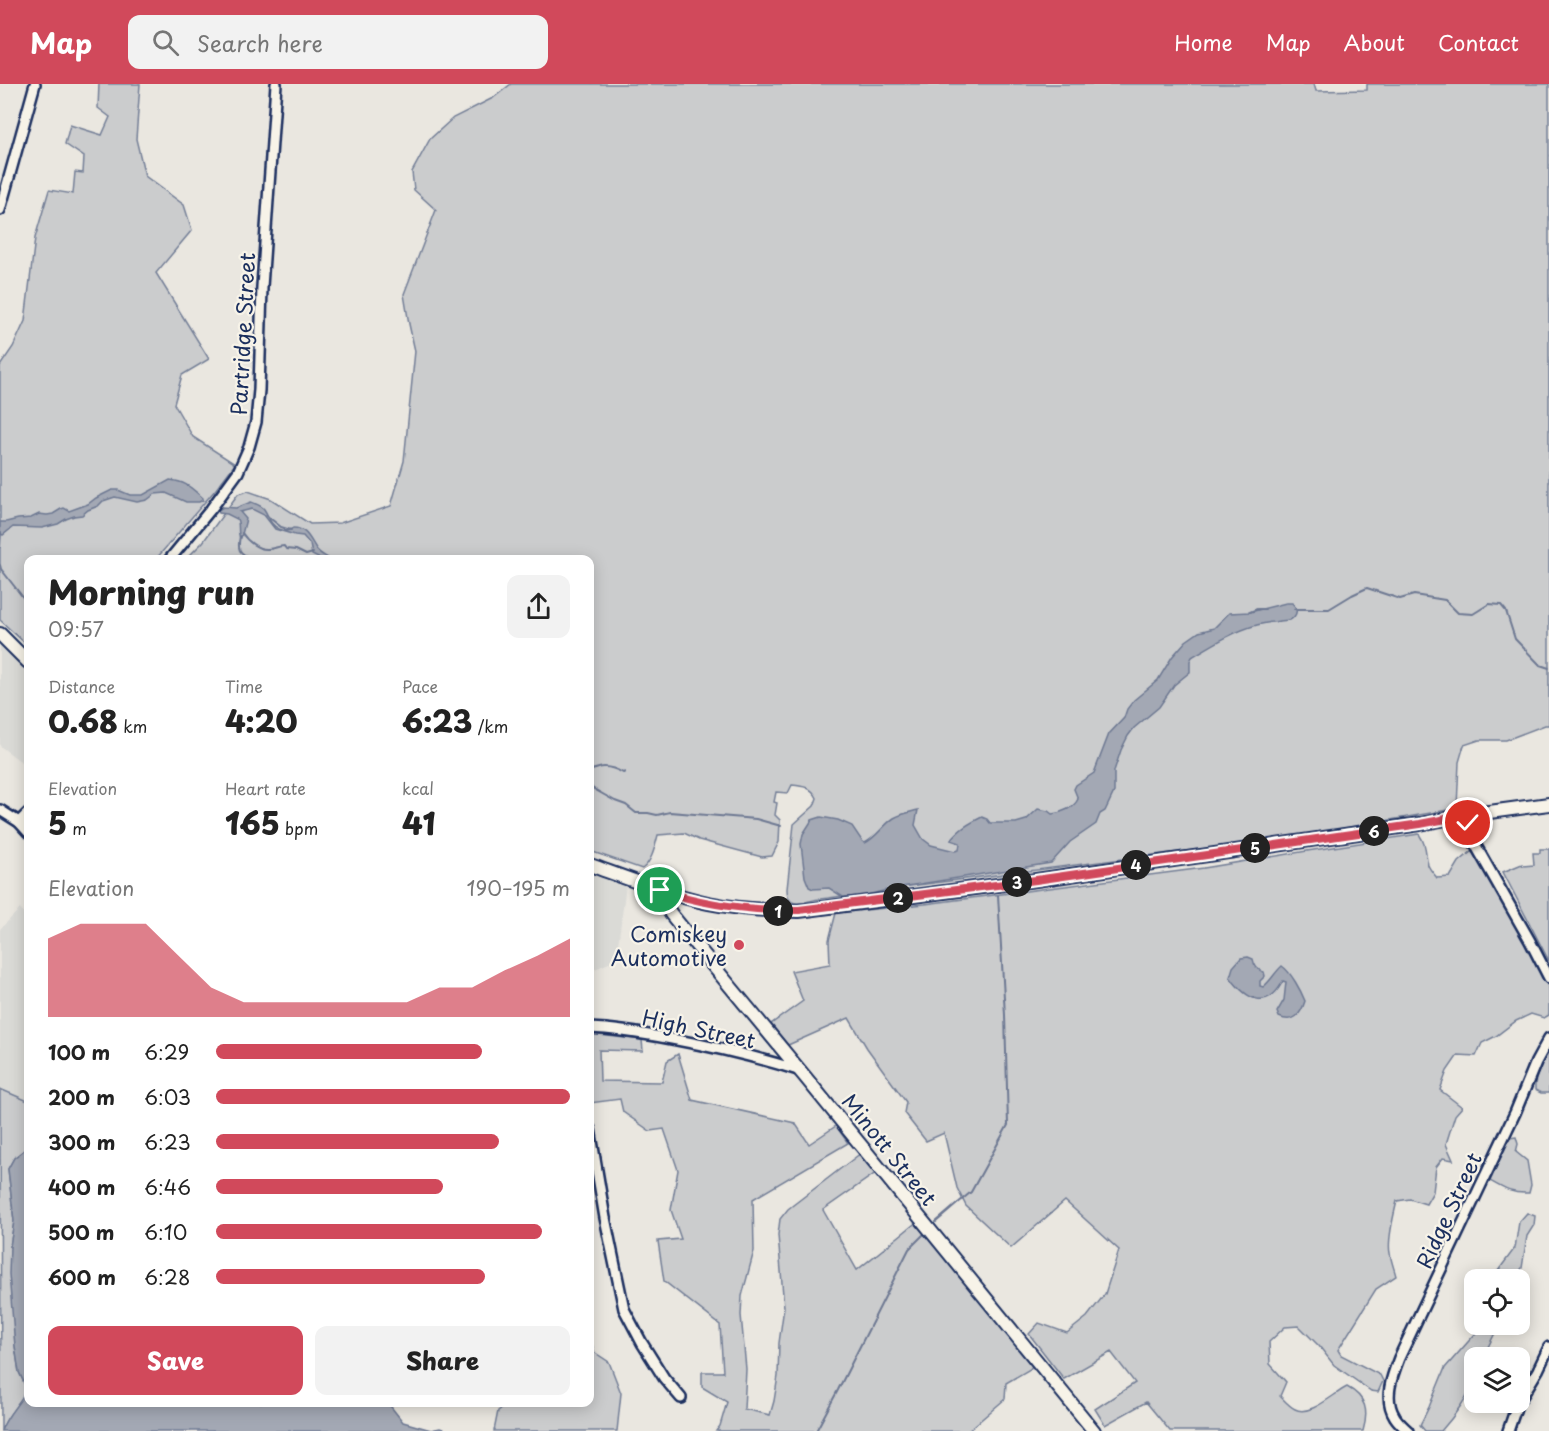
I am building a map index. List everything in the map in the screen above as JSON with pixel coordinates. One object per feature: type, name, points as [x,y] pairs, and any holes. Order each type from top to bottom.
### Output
[{"type":"main road","points":[[0,634],[24,658]]},
{"type":"main road","points":[[594,866],[660,890],[708,903],[744,909],[799,910],[1024,881],[1549,804]]},
{"type":"main road","name":"Minott Street","points":[[660,890],[671,914],[1094,1431]]},
{"type":"street","points":[[0,210],[35,84]]},
{"type":"street","name":"Partridge Street","points":[[174,555],[238,472],[249,447],[256,422],[262,287],[276,84]]},
{"type":"street","points":[[0,810],[24,828]]},
{"type":"street","points":[[1467,815],[1470,834],[1479,852],[1549,978]]},
{"type":"street","points":[[19,822],[24,817]]},
{"type":"street","name":"High Street","points":[[594,1028],[632,1032],[719,1048],[800,1071]]},
{"type":"street","name":"Ridge Street","points":[[1408,1431],[1395,1417],[1389,1401],[1399,1358],[1549,1038]]},
{"type":"street","points":[[594,1154],[624,1309],[664,1378],[681,1398]]},
{"type":"street","points":[[594,1192],[600,1192]]},
{"type":"street","points":[[1530,1383],[1549,1347]]},
{"type":"street","points":[[1508,1431],[1515,1413]]},
{"type":"shaded area","points":[[99,84],[140,84],[136,139],[145,176],[184,205],[192,230],[156,273],[209,359],[182,375],[174,404],[193,437],[235,464],[159,555],[24,555],[24,642],[0,620],[0,366],[13,347],[25,321],[35,238],[49,190],[73,194],[75,172],[83,173],[84,157],[65,144],[70,125],[102,135],[110,117],[98,108]]},
{"type":"shaded area","points":[[511,84],[1314,84],[1316,91],[1367,90],[1367,84],[1549,84],[1549,725],[1506,740],[1479,740],[1464,745],[1459,762],[1457,807],[1448,810],[1286,838],[895,888],[802,903],[792,902],[787,889],[794,824],[814,806],[817,798],[813,791],[803,787],[792,785],[788,793],[776,792],[774,802],[777,803],[775,815],[780,820],[779,842],[772,856],[762,857],[699,840],[684,833],[658,835],[651,858],[642,869],[594,852],[594,555],[190,555],[203,542],[238,494],[248,491],[271,499],[310,524],[340,523],[391,506],[404,461],[415,351],[404,294],[436,210],[414,190],[412,172],[430,139],[453,118],[493,98]]},
{"type":"shaded area","points":[[170,480],[188,486],[203,500],[186,502],[166,493],[155,494],[147,500],[137,502],[115,497],[103,501],[82,515],[66,519],[58,524],[42,528],[13,527],[3,535],[0,533],[0,522],[31,518],[39,514],[53,514],[64,508],[69,511],[88,504],[112,490],[130,495],[143,495]]},
{"type":"shaded area","points":[[251,502],[258,505],[266,512],[271,523],[279,529],[286,531],[293,528],[305,532],[324,555],[312,555],[310,544],[303,536],[275,529],[264,515],[252,509],[240,512],[246,519],[240,538],[237,519],[219,513],[218,510],[223,507],[236,508]]},
{"type":"shaded area","points":[[1292,603],[1296,610],[1295,616],[1290,620],[1265,623],[1240,631],[1192,657],[1190,672],[1174,685],[1159,707],[1128,736],[1114,771],[1114,792],[1105,811],[1100,814],[1096,824],[1070,842],[1051,863],[895,888],[859,897],[843,897],[829,888],[809,887],[805,877],[801,844],[803,834],[812,820],[821,817],[838,820],[852,826],[865,843],[894,818],[918,810],[915,825],[923,839],[931,845],[955,851],[959,850],[960,843],[951,840],[954,836],[961,829],[982,817],[990,823],[1016,823],[1026,820],[1038,809],[1052,814],[1070,807],[1078,799],[1074,789],[1076,785],[1094,773],[1109,734],[1124,718],[1134,700],[1158,680],[1172,657],[1186,641],[1199,632],[1214,628],[1229,613],[1250,612]]},
{"type":"shaded area","points":[[0,634],[24,658],[24,764],[0,746]]},
{"type":"shaded area","points":[[1419,834],[1425,846],[1428,865],[1437,878],[1450,877],[1459,862],[1472,851],[1528,947],[1549,989],[1549,1015],[1544,1018],[1531,1014],[1516,1021],[1482,1043],[1476,1056],[1458,1055],[1447,1071],[1440,1090],[1462,1107],[1455,1115],[1446,1144],[1453,1160],[1443,1158],[1436,1167],[1433,1192],[1426,1204],[1410,1199],[1397,1201],[1389,1241],[1396,1276],[1376,1289],[1338,1350],[1341,1355],[1380,1375],[1383,1381],[1378,1392],[1371,1391],[1334,1365],[1299,1326],[1285,1327],[1269,1342],[1270,1364],[1286,1382],[1280,1396],[1287,1403],[1295,1409],[1307,1410],[1347,1387],[1358,1395],[1364,1405],[1366,1417],[1363,1431],[1170,1431],[1146,1402],[1105,1425],[1095,1409],[1135,1383],[1111,1352],[1064,1379],[1029,1334],[1039,1323],[1067,1333],[1087,1317],[1105,1294],[1119,1250],[1065,1201],[1011,1248],[966,1206],[957,1188],[944,1133],[926,1141],[904,1113],[906,1102],[867,1048],[849,1018],[788,1045],[771,1024],[803,1001],[791,971],[830,964],[829,940],[836,913],[925,904],[1204,868]]},
{"type":"shaded area","points":[[1540,849],[1549,849],[1549,961],[1503,872],[1522,864],[1523,866],[1534,865],[1533,853],[1540,853]]},
{"type":"shaded area","points":[[594,866],[627,878],[617,952],[609,963],[595,969]]},
{"type":"shaded area","points":[[20,909],[24,914],[24,1099],[0,1089],[0,929]]},
{"type":"shaded area","points":[[1241,958],[1253,959],[1255,966],[1264,972],[1265,976],[1260,981],[1260,986],[1266,985],[1282,966],[1289,973],[1305,1001],[1296,1017],[1284,1019],[1279,1017],[1277,1012],[1284,1000],[1286,982],[1283,981],[1277,991],[1263,999],[1250,996],[1236,985],[1230,977],[1233,967]]},
{"type":"shaded area","points":[[594,1034],[642,1040],[643,1051],[599,1050],[600,1081],[662,1082],[667,1061],[678,1054],[692,1100],[795,1123],[809,1144],[836,1126],[848,1143],[753,1199],[754,1251],[742,1296],[741,1315],[746,1369],[744,1409],[770,1415],[774,1401],[784,1307],[778,1235],[780,1219],[788,1209],[861,1153],[877,1172],[823,1210],[857,1270],[918,1221],[1034,1363],[1030,1369],[1006,1383],[1005,1399],[968,1431],[716,1431],[720,1426],[727,1402],[702,1387],[702,1372],[723,1372],[720,1325],[664,1281],[658,1241],[681,1239],[671,1210],[678,1170],[664,1129],[650,1131],[623,1112],[620,1099],[594,1102]]},
{"type":"shaded area","points":[[1549,1050],[1549,1093],[1541,1093],[1535,1090],[1536,1080]]},
{"type":"shaded area","points":[[0,1089],[24,1099],[24,1150],[14,1158],[8,1169],[14,1221],[10,1247],[15,1346],[19,1372],[24,1383],[24,1394],[1,1431]]},
{"type":"shaded area","points":[[1516,1137],[1518,1144],[1516,1152],[1527,1161],[1531,1185],[1529,1193],[1508,1190],[1490,1181],[1509,1138]]},
{"type":"shaded area","points":[[24,1150],[24,1383],[19,1372],[15,1346],[9,1274],[14,1221],[8,1169],[14,1158]]},
{"type":"shaded area","points":[[1527,1213],[1535,1216],[1534,1225],[1527,1236],[1522,1268],[1499,1269],[1515,1248],[1519,1222]]},
{"type":"shaded area","points":[[1474,1335],[1494,1335],[1488,1347],[1464,1347],[1464,1401],[1441,1431],[1425,1431],[1420,1425],[1445,1368]]},
{"type":"shaded area","points":[[594,1352],[609,1362],[621,1393],[617,1431],[494,1431],[498,1411],[504,1407],[594,1407]]},
{"type":"shaded area","points":[[24,1394],[24,1407],[391,1407],[403,1422],[431,1430],[440,1428],[449,1431],[1,1431]]},
{"type":"waterway","points":[[266,515],[281,527],[291,530]]},
{"type":"waterway","points":[[0,547],[1,532]]},
{"type":"waterway","points":[[242,533],[260,548],[270,549],[284,546],[286,549],[296,550],[306,555],[313,553]]},
{"type":"waterway","points":[[240,536],[240,551],[244,555]]},
{"type":"waterway","points":[[0,565],[24,599]]},
{"type":"waterway","points":[[1294,609],[1329,609],[1367,588],[1400,599],[1414,595],[1445,600],[1458,613],[1473,614],[1489,604],[1501,605],[1506,611],[1515,639],[1540,665],[1549,668]]},
{"type":"waterway","points":[[1250,612],[1265,609]]},
{"type":"waterway","points":[[594,769],[604,767],[625,772]]},
{"type":"waterway","points":[[594,789],[626,805],[636,813],[657,815],[670,812],[756,819],[781,826]]},
{"type":"waterway","points":[[936,1222],[971,1192],[1008,1125],[998,895]]},
{"type":"waterway","points":[[816,1431],[909,1249],[925,1233]]},
{"type":"place","name":"Comiskey Automotive","points":[[739,945]]},
{"type":"route","points":[[660,890],[708,903],[744,909],[799,910],[1036,880],[1420,824],[1467,815],[1468,823]]}]
